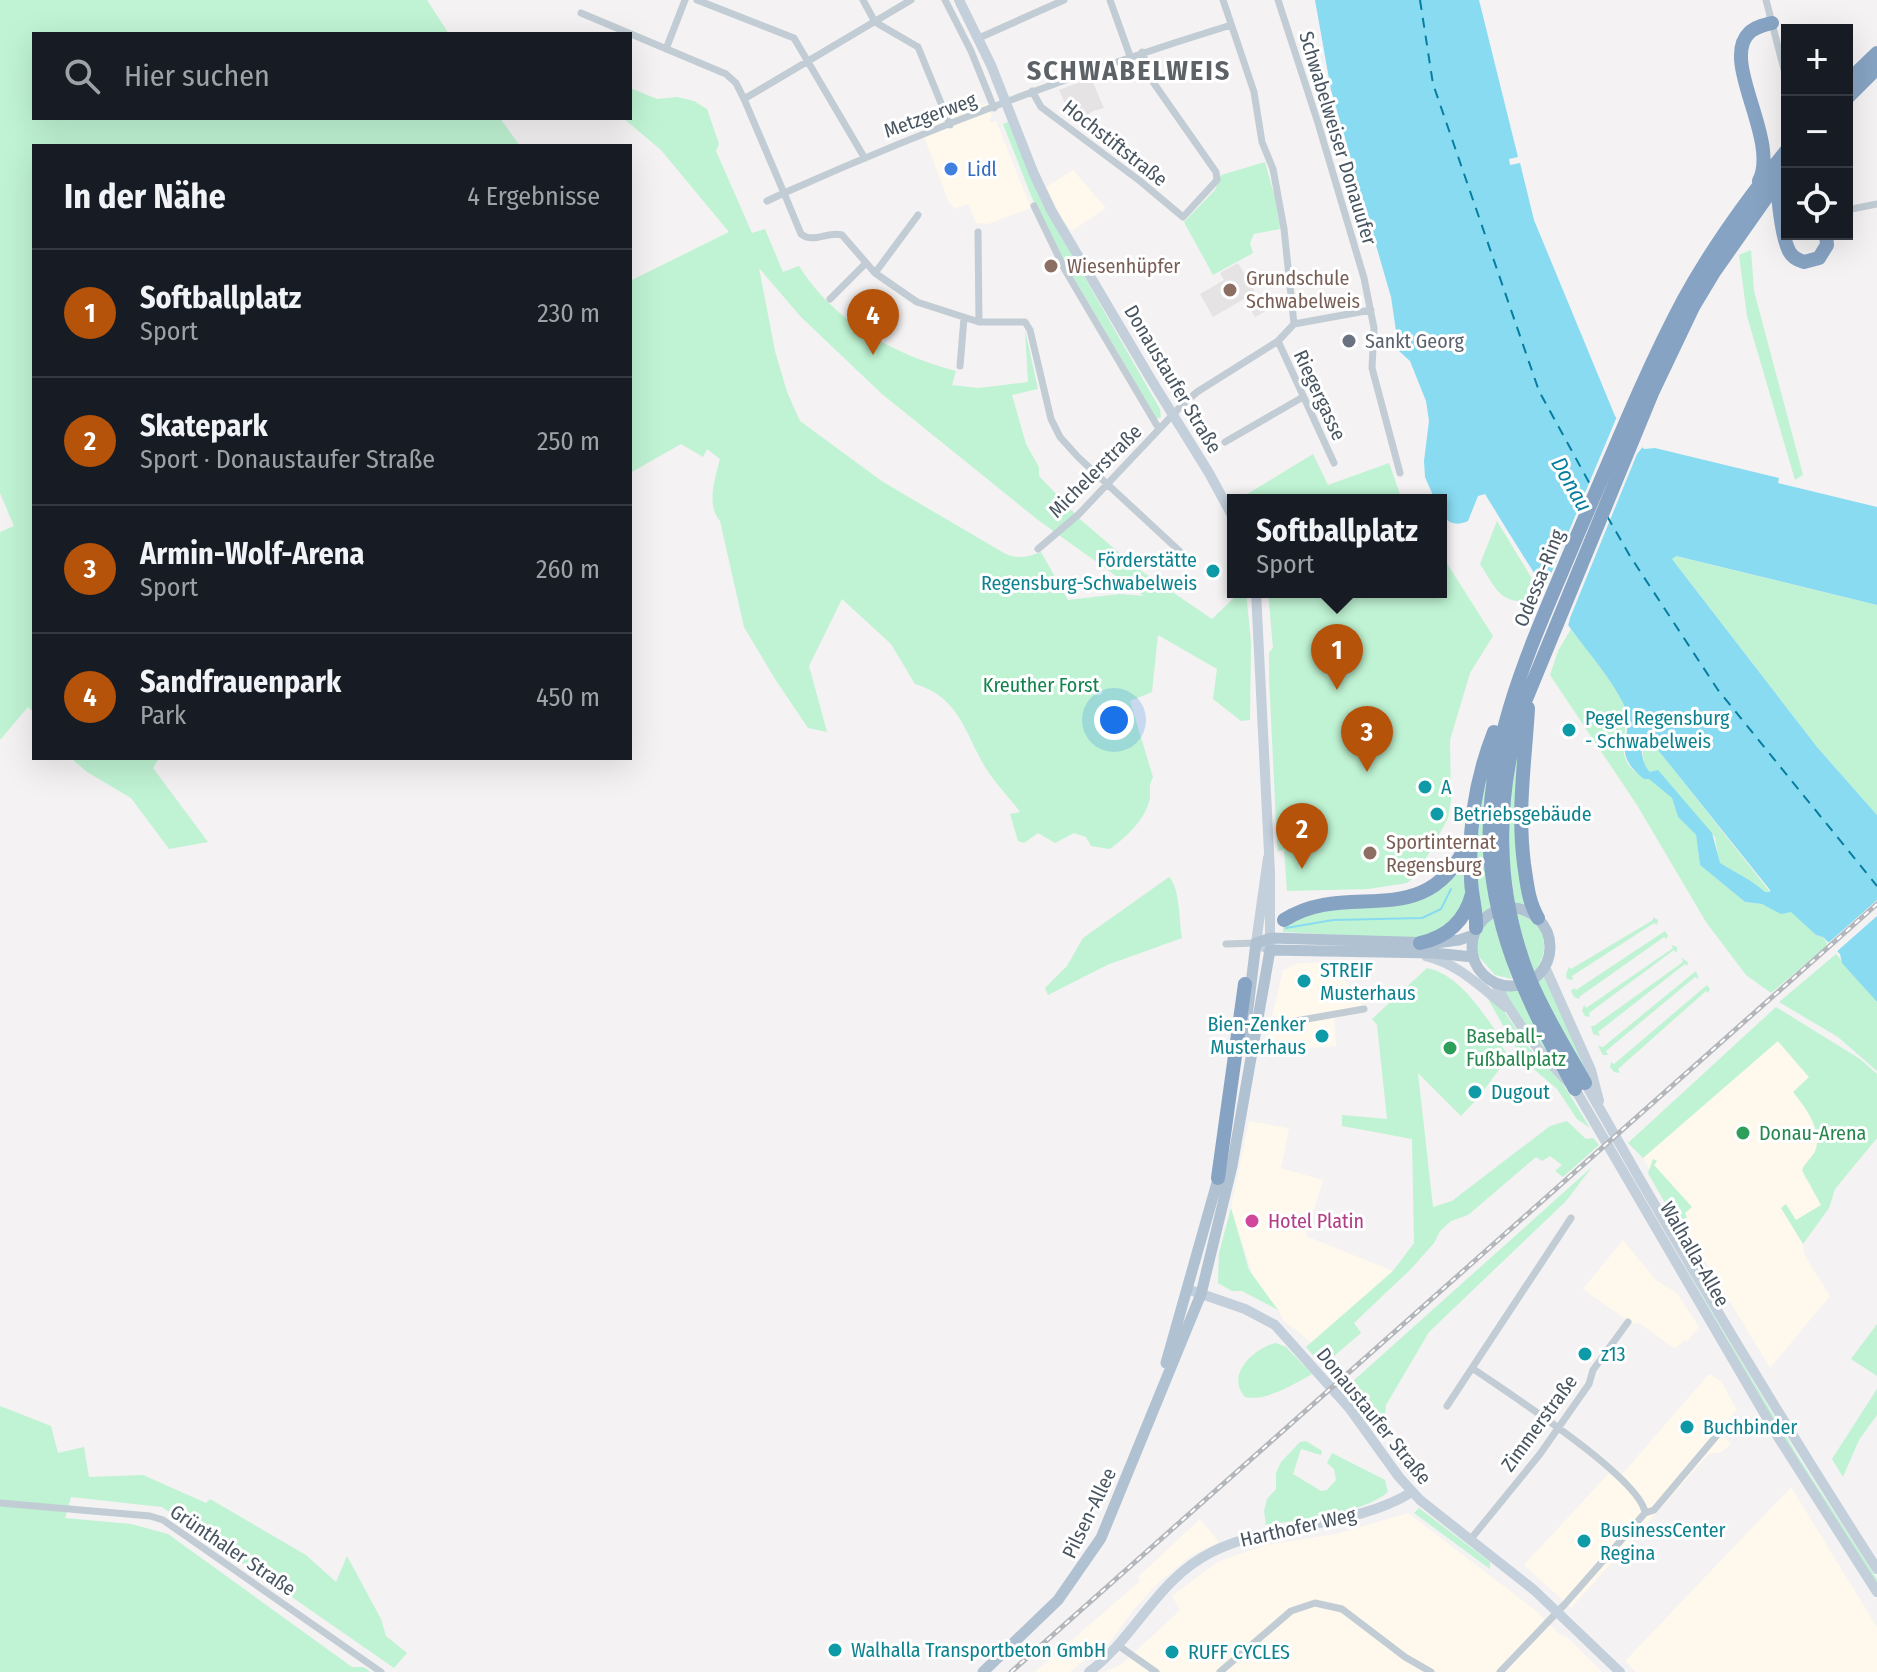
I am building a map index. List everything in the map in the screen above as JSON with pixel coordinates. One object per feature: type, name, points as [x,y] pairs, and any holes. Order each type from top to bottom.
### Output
[{"type":"highway","points":[[1752,195],[1764,168],[1760,131],[1741,52],[1751,31],[1772,23]]},
{"type":"highway","points":[[1855,79],[1876,58]]},
{"type":"highway","points":[[1760,131],[1769,146],[1781,149]]},
{"type":"highway","name":"Odessa-Ring","points":[[1506,923],[1490,854],[1491,797],[1498,748],[1548,605],[1616,445],[1683,301],[1781,156]]},
{"type":"highway","name":"Odessa-Ring","points":[[1520,690],[1693,307],[1781,176]]},
{"type":"highway","points":[[1781,178],[1776,191],[1781,214]]},
{"type":"highway","points":[[1753,216],[1762,213],[1772,215],[1781,225]]},
{"type":"highway","points":[[1786,240],[1789,252],[1804,262],[1815,260],[1823,254],[1827,240]]},
{"type":"highway","points":[[1475,931],[1471,834],[1485,757],[1497,725],[1520,690]]},
{"type":"highway","points":[[1520,690],[1520,833],[1528,892],[1538,918]]},
{"type":"highway","points":[[1284,920],[1306,908],[1323,904],[1383,903],[1413,897],[1450,871],[1471,834]]},
{"type":"highway","points":[[1418,948],[1452,928],[1465,913],[1472,893]]},
{"type":"highway","name":"Walhalla-Allee","points":[[1506,923],[1530,992],[1580,1086]]},
{"type":"highway","points":[[1218,1178],[1245,984]]},
{"type":"main road","name":"Donaustaufer Straße","points":[[959,0],[1007,102],[1044,196],[1227,507]]},
{"type":"main road","points":[[1201,1294],[1213,1224],[1258,1024],[1270,944],[1256,598]]},
{"type":"main road","points":[[1187,1289],[1213,1224],[1218,1178],[1234,1112],[1268,858]]},
{"type":"main road","points":[[1520,908],[1538,918],[1549,934],[1551,945],[1545,967],[1529,982],[1518,986],[1495,983],[1486,977],[1473,957],[1475,931],[1482,919],[1500,909],[1520,908]]},
{"type":"main road","points":[[1418,948],[1451,942],[1475,931]]},
{"type":"main road","points":[[1256,943],[1418,948],[1473,957]]},
{"type":"main road","points":[[1418,948],[1452,966],[1511,1011]]},
{"type":"main road","points":[[1545,967],[1591,1070],[1603,1114]]},
{"type":"main road","points":[[1495,983],[1542,1055],[1580,1086]]},
{"type":"main road","name":"Walhalla-Allee","points":[[1580,1086],[1603,1114],[1759,1382],[1877,1569]]},
{"type":"main road","name":"Walhalla-Allee","points":[[1580,1086],[1778,1437],[1877,1592]]},
{"type":"main road","name":"Donaustaufer Straße","points":[[1187,1289],[1245,1309],[1275,1325],[1350,1409],[1412,1492],[1558,1611],[1620,1672]]},
{"type":"main road","name":"Pilsen-Allee","points":[[1146,1429],[1187,1289]]},
{"type":"main road","name":"Pilsen-Allee","points":[[983,1672],[1046,1614],[1082,1569],[1114,1510],[1201,1294]]},
{"type":"main road","name":"Harthofer Weg","points":[[1089,1672],[1119,1646],[1169,1583],[1210,1553],[1252,1536],[1375,1508],[1412,1492]]},
{"type":"street","points":[[666,49],[685,0]]},
{"type":"street","name":"Metzgerweg","points":[[697,0],[788,35],[797,42],[864,157]]},
{"type":"street","points":[[863,0],[875,22],[918,47],[950,125]]},
{"type":"street","points":[[744,99],[911,0]]},
{"type":"street","points":[[945,0],[971,51],[994,108]]},
{"type":"street","points":[[979,38],[1064,0]]},
{"type":"street","points":[[1110,0],[1130,56]]},
{"type":"street","points":[[1223,0],[1254,92],[1262,142],[1273,169],[1284,229],[1294,324],[1371,310]]},
{"type":"street","name":"Schwabelweiser Donauufer","points":[[1278,0],[1323,138],[1371,310],[1374,328],[1372,368],[1400,473]]},
{"type":"street","points":[[1766,0],[1781,58]]},
{"type":"street","points":[[581,13],[626,32]]},
{"type":"street","name":"Metzgerweg","points":[[767,201],[917,134],[950,125],[1130,56],[1231,25]]},
{"type":"street","points":[[632,35],[726,74],[736,83],[801,234],[812,239],[831,234],[842,235],[875,273],[917,302],[979,322],[1019,320],[1028,326],[1055,429],[1067,446],[1187,558]]},
{"type":"street","name":"Hochstiftstraße","points":[[1032,91],[1041,107],[1183,217],[1213,186],[1217,180],[1216,172],[1153,82],[1142,52]]},
{"type":"street","points":[[1853,209],[1877,204]]},
{"type":"street","name":"Donaustaufer Straße","points":[[1034,206],[1070,279],[1159,429]]},
{"type":"street","points":[[875,273],[918,215]]},
{"type":"street","points":[[978,232],[979,322]]},
{"type":"street","points":[[830,299],[865,264]]},
{"type":"street","points":[[960,366],[964,318]]},
{"type":"street","name":"Michelerstraße","points":[[1038,549],[1079,514],[1197,392],[1278,341],[1294,324]]},
{"type":"street","name":"Riegergasse","points":[[1278,341],[1334,463]]},
{"type":"street","points":[[1225,442],[1303,397]]},
{"type":"street","points":[[1226,944],[1256,943]]},
{"type":"street","points":[[1258,1024],[1284,1023],[1364,1009]]},
{"type":"street","points":[[1447,1406],[1571,1218]]},
{"type":"street","name":"Zimmerstraße","points":[[1470,1540],[1558,1428],[1589,1384],[1593,1370],[1628,1322]]},
{"type":"street","points":[[1472,1368],[1595,1455],[1642,1502],[1645,1513]]},
{"type":"street","points":[[1500,1672],[1645,1513],[1654,1510],[1718,1434]]},
{"type":"street","name":"Grünthaler Straße","points":[[0,1503],[150,1516],[163,1520],[381,1672]]},
{"type":"street","points":[[1220,1672],[1291,1611],[1315,1603],[1342,1609],[1405,1657],[1431,1672]]},
{"type":"street","points":[[1119,1646],[1156,1672]]},
{"type":"shaded area","points":[[1091,78],[1104,108],[1084,118],[1065,104],[1059,90]]},
{"type":"shaded area","points":[[988,103],[992,117],[990,123],[996,121],[1031,208],[988,224],[976,223],[968,204],[954,209],[921,129]]},
{"type":"shaded area","points":[[1073,170],[1106,208],[1072,231],[1063,221],[1046,187]]},
{"type":"shaded area","name":"Grundschule Schwabelweis","points":[[1238,263],[1260,300],[1268,297],[1273,307],[1255,317],[1244,299],[1213,317],[1200,294],[1224,280],[1220,273]]},
{"type":"shaded area","points":[[1332,962],[1365,1013],[1334,1018],[1336,1046],[1264,1051],[1283,970],[1299,963]]},
{"type":"shaded area","points":[[1777,1041],[1809,1078],[1806,1107],[1817,1141],[1815,1152],[1803,1166],[1803,1174],[1821,1205],[1796,1220],[1781,1208],[1830,1296],[1770,1368],[1643,1158]]},
{"type":"shaded area","points":[[1249,1121],[1289,1128],[1281,1168],[1323,1180],[1306,1236],[1393,1271],[1312,1343],[1284,1321],[1254,1279],[1231,1208]]},
{"type":"shaded area","points":[[1623,1240],[1656,1280],[1677,1293],[1699,1327],[1686,1343],[1684,1340],[1675,1349],[1639,1323],[1632,1324],[1583,1289]]},
{"type":"shaded area","points":[[1709,1374],[1721,1381],[1737,1410],[1718,1432],[1731,1443],[1722,1452],[1709,1454],[1571,1608],[1524,1565],[1609,1473],[1617,1480]]},
{"type":"shaded area","points":[[1791,1487],[1877,1627],[1877,1672],[1636,1672],[1625,1661]]},
{"type":"shaded area","points":[[1408,1513],[1534,1609],[1602,1672],[1105,1672],[1122,1664],[1180,1610],[1172,1596],[1219,1561],[1266,1545],[1336,1534]]},
{"type":"shaded area","points":[[1200,1519],[1219,1542],[1189,1557],[1158,1583],[1100,1655],[1096,1651],[1070,1672],[1035,1672],[1140,1581],[1138,1577]]},
{"type":"green space","points":[[0,0],[427,0],[448,32],[32,32],[32,120],[501,120],[519,144],[32,144],[32,711],[28,707],[0,740],[0,532],[14,526],[0,493]]},
{"type":"green space","name":"Kreuther Forst","points":[[632,89],[657,99],[677,97],[694,101],[707,109],[719,144],[716,151],[752,233],[765,229],[783,272],[799,266],[830,304],[867,334],[910,355],[956,371],[952,385],[978,388],[1028,382],[1025,330],[1038,389],[1012,395],[1026,444],[1039,467],[1039,476],[1081,520],[1124,557],[1212,619],[1234,598],[1247,598],[1251,642],[1250,720],[1241,721],[1213,699],[1217,669],[1158,635],[1152,692],[1130,701],[1153,777],[1150,799],[1138,822],[1110,849],[1091,846],[1086,837],[1074,833],[1055,843],[1038,833],[1024,843],[1018,841],[1010,814],[1020,812],[985,767],[951,706],[942,697],[915,684],[891,644],[842,599],[809,666],[827,732],[808,728],[744,627],[720,521],[713,507],[720,459],[707,449],[703,457],[681,444],[632,472],[632,280],[729,232],[661,150],[625,120],[632,120]],"holes":[[[759,268],[801,317],[882,394],[1038,520],[1144,596],[1120,594],[1068,600],[1041,552],[1022,557],[1004,553],[883,482],[800,421],[787,392],[775,351]]]},
{"type":"green space","points":[[1008,122],[1042,203],[1160,409],[1161,417],[1157,419],[1067,270],[1032,198],[1003,124]]},
{"type":"green space","points":[[1265,162],[1280,229],[1254,234],[1250,243],[1253,253],[1213,275],[1184,222],[1215,190],[1221,175]]},
{"type":"green space","points":[[1751,250],[1754,291],[1803,475],[1795,480],[1747,316],[1739,255]]},
{"type":"green space","points":[[1313,454],[1328,485],[1389,463],[1400,494],[1247,494]]},
{"type":"green space","points":[[1497,521],[1537,587],[1533,600],[1506,598],[1495,588],[1480,564]]},
{"type":"green space","points":[[1675,556],[1877,605],[1877,815],[1817,747],[1672,559]]},
{"type":"green space","points":[[1447,563],[1493,636],[1470,673],[1450,740],[1451,800],[1448,818],[1417,875],[1407,883],[1368,889],[1287,891],[1284,850],[1278,851],[1277,843],[1269,677],[1269,652],[1273,648],[1269,598],[1447,598]]},
{"type":"green space","points":[[1571,629],[1608,677],[1624,705],[1623,748],[1627,763],[1637,774],[1649,778],[1672,798],[1678,817],[1696,835],[1700,865],[1745,902],[1762,904],[1781,913],[1791,911],[1816,935],[1823,937],[1828,945],[1771,993],[1746,975],[1706,922],[1637,805],[1550,675],[1558,651]]},
{"type":"green space","points":[[1521,723],[1520,868],[1526,909],[1515,906],[1505,824]]},
{"type":"green space","points":[[1644,735],[1770,892],[1765,892],[1719,863],[1715,837],[1645,768],[1641,743]]},
{"type":"green space","points":[[1491,749],[1485,835],[1491,907],[1479,917],[1473,853]]},
{"type":"green space","points":[[73,760],[158,760],[153,768],[208,842],[169,849],[131,798],[87,772]]},
{"type":"green space","points":[[1467,848],[1466,896],[1459,916],[1428,937],[1283,932],[1283,925],[1303,914],[1414,900]]},
{"type":"green space","points":[[1169,877],[1177,896],[1182,938],[1107,965],[1048,995],[1045,988],[1067,966],[1083,938]]},
{"type":"green space","points":[[1516,913],[1534,923],[1543,937],[1543,955],[1534,973],[1527,957]]},
{"type":"green space","points":[[1492,915],[1512,979],[1495,975],[1475,952],[1478,931]]},
{"type":"green space","points":[[1653,917],[1658,920],[1657,925],[1654,923],[1572,976],[1573,980],[1567,979],[1569,967],[1571,969],[1653,920]]},
{"type":"green space","points":[[1665,931],[1666,939],[1664,937],[1580,999],[1574,997],[1571,991],[1574,988],[1576,990]]},
{"type":"green space","points":[[1671,945],[1677,947],[1677,953],[1674,950],[1589,1013],[1590,1017],[1585,1016],[1582,1011],[1584,1005],[1586,1008],[1673,948]]},
{"type":"green space","points":[[1836,954],[1877,1002],[1877,1071],[1838,1037],[1779,1002]]},
{"type":"green space","points":[[1681,958],[1688,962],[1687,966],[1685,964],[1598,1032],[1600,1036],[1593,1034],[1591,1026],[1683,962]]},
{"type":"green space","points":[[1427,968],[1448,977],[1466,992],[1495,1030],[1492,1034],[1509,1056],[1461,1116],[1418,1073],[1433,1207],[1452,1201],[1550,1126],[1567,1121],[1586,1139],[1593,1138],[1599,1145],[1563,1177],[1555,1171],[1562,1165],[1550,1156],[1542,1161],[1536,1157],[1468,1215],[1451,1221],[1411,1269],[1354,1323],[1361,1333],[1334,1356],[1324,1352],[1316,1359],[1306,1347],[1393,1271],[1414,1243],[1412,1139],[1342,1126],[1342,1115],[1387,1119],[1377,1025],[1372,1019]]},
{"type":"green space","points":[[1696,971],[1699,979],[1695,977],[1606,1051],[1608,1055],[1603,1055],[1598,1046],[1603,1047]]},
{"type":"green space","points":[[1546,975],[1590,1079],[1543,994],[1538,982]]},
{"type":"green space","points":[[1707,985],[1710,989],[1708,993],[1706,991],[1618,1069],[1620,1073],[1614,1072],[1611,1062],[1614,1064]]},
{"type":"green space","points":[[1503,990],[1517,990],[1557,1066],[1529,1032]]},
{"type":"green space","points":[[1485,994],[1502,1008],[1529,1048],[1560,1079],[1590,1128],[1577,1119],[1557,1089],[1523,1060]]},
{"type":"green space","points":[[1776,1007],[1860,1059],[1877,1074],[1877,1138],[1835,1189],[1829,1208],[1803,1244],[1781,1208],[1786,1204],[1796,1220],[1821,1205],[1802,1170],[1816,1149],[1817,1134],[1793,1092],[1809,1077],[1778,1041],[1643,1158],[1628,1143]]},
{"type":"green space","points":[[1653,1159],[1657,1161],[1654,1165],[1692,1207],[1682,1221],[1688,1232],[1684,1236],[1648,1173]]},
{"type":"green space","points":[[1592,1167],[1566,1201],[1429,1332],[1386,1405],[1389,1431],[1382,1433],[1368,1414],[1342,1391]]},
{"type":"green space","points":[[1231,1208],[1249,1270],[1278,1310],[1242,1291],[1232,1291],[1218,1283],[1219,1253]]},
{"type":"green space","points":[[1683,1264],[1799,1458],[1877,1579],[1877,1589],[1805,1477]]},
{"type":"green space","points":[[1877,1324],[1877,1376],[1851,1359]]},
{"type":"green space","points":[[1276,1343],[1286,1347],[1312,1374],[1270,1395],[1245,1397],[1238,1380],[1240,1372],[1251,1356]]},
{"type":"green space","points":[[1877,1389],[1877,1415],[1859,1440],[1843,1477],[1832,1459]]},
{"type":"green space","points":[[0,1406],[51,1426],[58,1453],[84,1447],[89,1477],[143,1475],[206,1503],[210,1499],[306,1555],[336,1582],[347,1556],[381,1619],[386,1636],[407,1653],[394,1668],[162,1507],[71,1497],[65,1518],[131,1524],[168,1534],[352,1667],[364,1667],[370,1672],[0,1672]]},
{"type":"green space","points":[[1306,1441],[1322,1451],[1321,1455],[1301,1449],[1293,1474],[1321,1491],[1327,1490],[1336,1480],[1334,1469],[1327,1463],[1332,1453],[1385,1480],[1388,1492],[1346,1511],[1266,1525],[1264,1511],[1267,1499],[1276,1489],[1276,1473],[1281,1462],[1300,1442]]},
{"type":"green space","points":[[1419,1508],[1490,1562],[1490,1569],[1414,1513]]},
{"type":"water","name":"Donau","points":[[1315,0],[1479,0],[1518,157],[1509,159],[1510,165],[1520,163],[1534,220],[1615,416],[1644,449],[1655,448],[1779,478],[1778,483],[1877,507],[1877,605],[1676,556],[1672,559],[1817,747],[1877,815],[1877,1002],[1842,963],[1840,954],[1791,912],[1781,914],[1762,904],[1745,902],[1700,865],[1696,835],[1678,817],[1672,798],[1649,779],[1644,779],[1627,759],[1628,724],[1622,701],[1557,609],[1485,494],[1478,496],[1468,521],[1456,524],[1447,519],[1447,494],[1432,494],[1425,477],[1429,421],[1426,401],[1410,361],[1399,351],[1391,297],[1331,90]],"holes":[[[1646,735],[1770,892],[1765,892],[1720,863],[1712,833],[1658,770],[1650,772],[1647,769],[1642,756],[1642,736]]]},
{"type":"pier","points":[[1618,414],[1645,444],[1637,454],[1567,630],[1543,593]]},
{"type":"pier","points":[[1877,900],[1877,916],[1834,954],[1826,945]]},
{"type":"waterway","points":[[1286,928],[1333,920],[1422,918],[1441,909],[1451,889]]},
{"type":"ferry route","points":[[1420,0],[1433,84],[1539,391],[1591,486]]},
{"type":"ferry route","points":[[1607,516],[1718,690],[1877,886]]},
{"type":"railway","points":[[1011,1672],[1877,904]]},
{"type":"place","name":"Lidl","points":[[951,169]]},
{"type":"place","name":"Wiesenhüpfer","points":[[1051,266]]},
{"type":"place","name":"Grundschule Schwabelweis","points":[[1230,290]]},
{"type":"place","name":"Sankt Georg","points":[[1349,341]]},
{"type":"place","name":"Sandfrauenpark","points":[[873,355]]},
{"type":"place","name":"Förderstätte Regensburg-Schwabelweis","points":[[1213,571]]},
{"type":"place","name":"Softballplatz","points":[[1337,690]]},
{"type":"place","name":"Pegel Regensburg - Schwabelweis","points":[[1569,730]]},
{"type":"place","name":"Armin-Wolf-Arena","points":[[1367,772]]},
{"type":"place","name":"A","points":[[1425,787]]},
{"type":"place","name":"Betriebsgebäude","points":[[1437,814]]},
{"type":"place","name":"Sportinternat Regensburg","points":[[1370,853]]},
{"type":"place","name":"Skatepark","points":[[1302,869]]},
{"type":"place","name":"STREIF Musterhaus","points":[[1304,981]]},
{"type":"place","name":"Bien-Zenker Musterhaus","points":[[1322,1036]]},
{"type":"place","name":"Baseball- Fußballplatz","points":[[1450,1048]]},
{"type":"place","name":"Dugout","points":[[1475,1092]]},
{"type":"place","name":"Donau-Arena","points":[[1743,1133]]},
{"type":"place","name":"Hotel Platin","points":[[1252,1221]]},
{"type":"place","name":"z13","points":[[1585,1354]]},
{"type":"place","name":"Buchbinder","points":[[1687,1427]]},
{"type":"place","name":"BusinessCenter Regina","points":[[1584,1541]]},
{"type":"place","name":"Walhalla Transportbeton GmbH","points":[[835,1650]]},
{"type":"place","name":"RUFF CYCLES","points":[[1172,1652]]},
{"type":"district","name":"SCHWABELWEIS","points":[[1129,70]]}]
